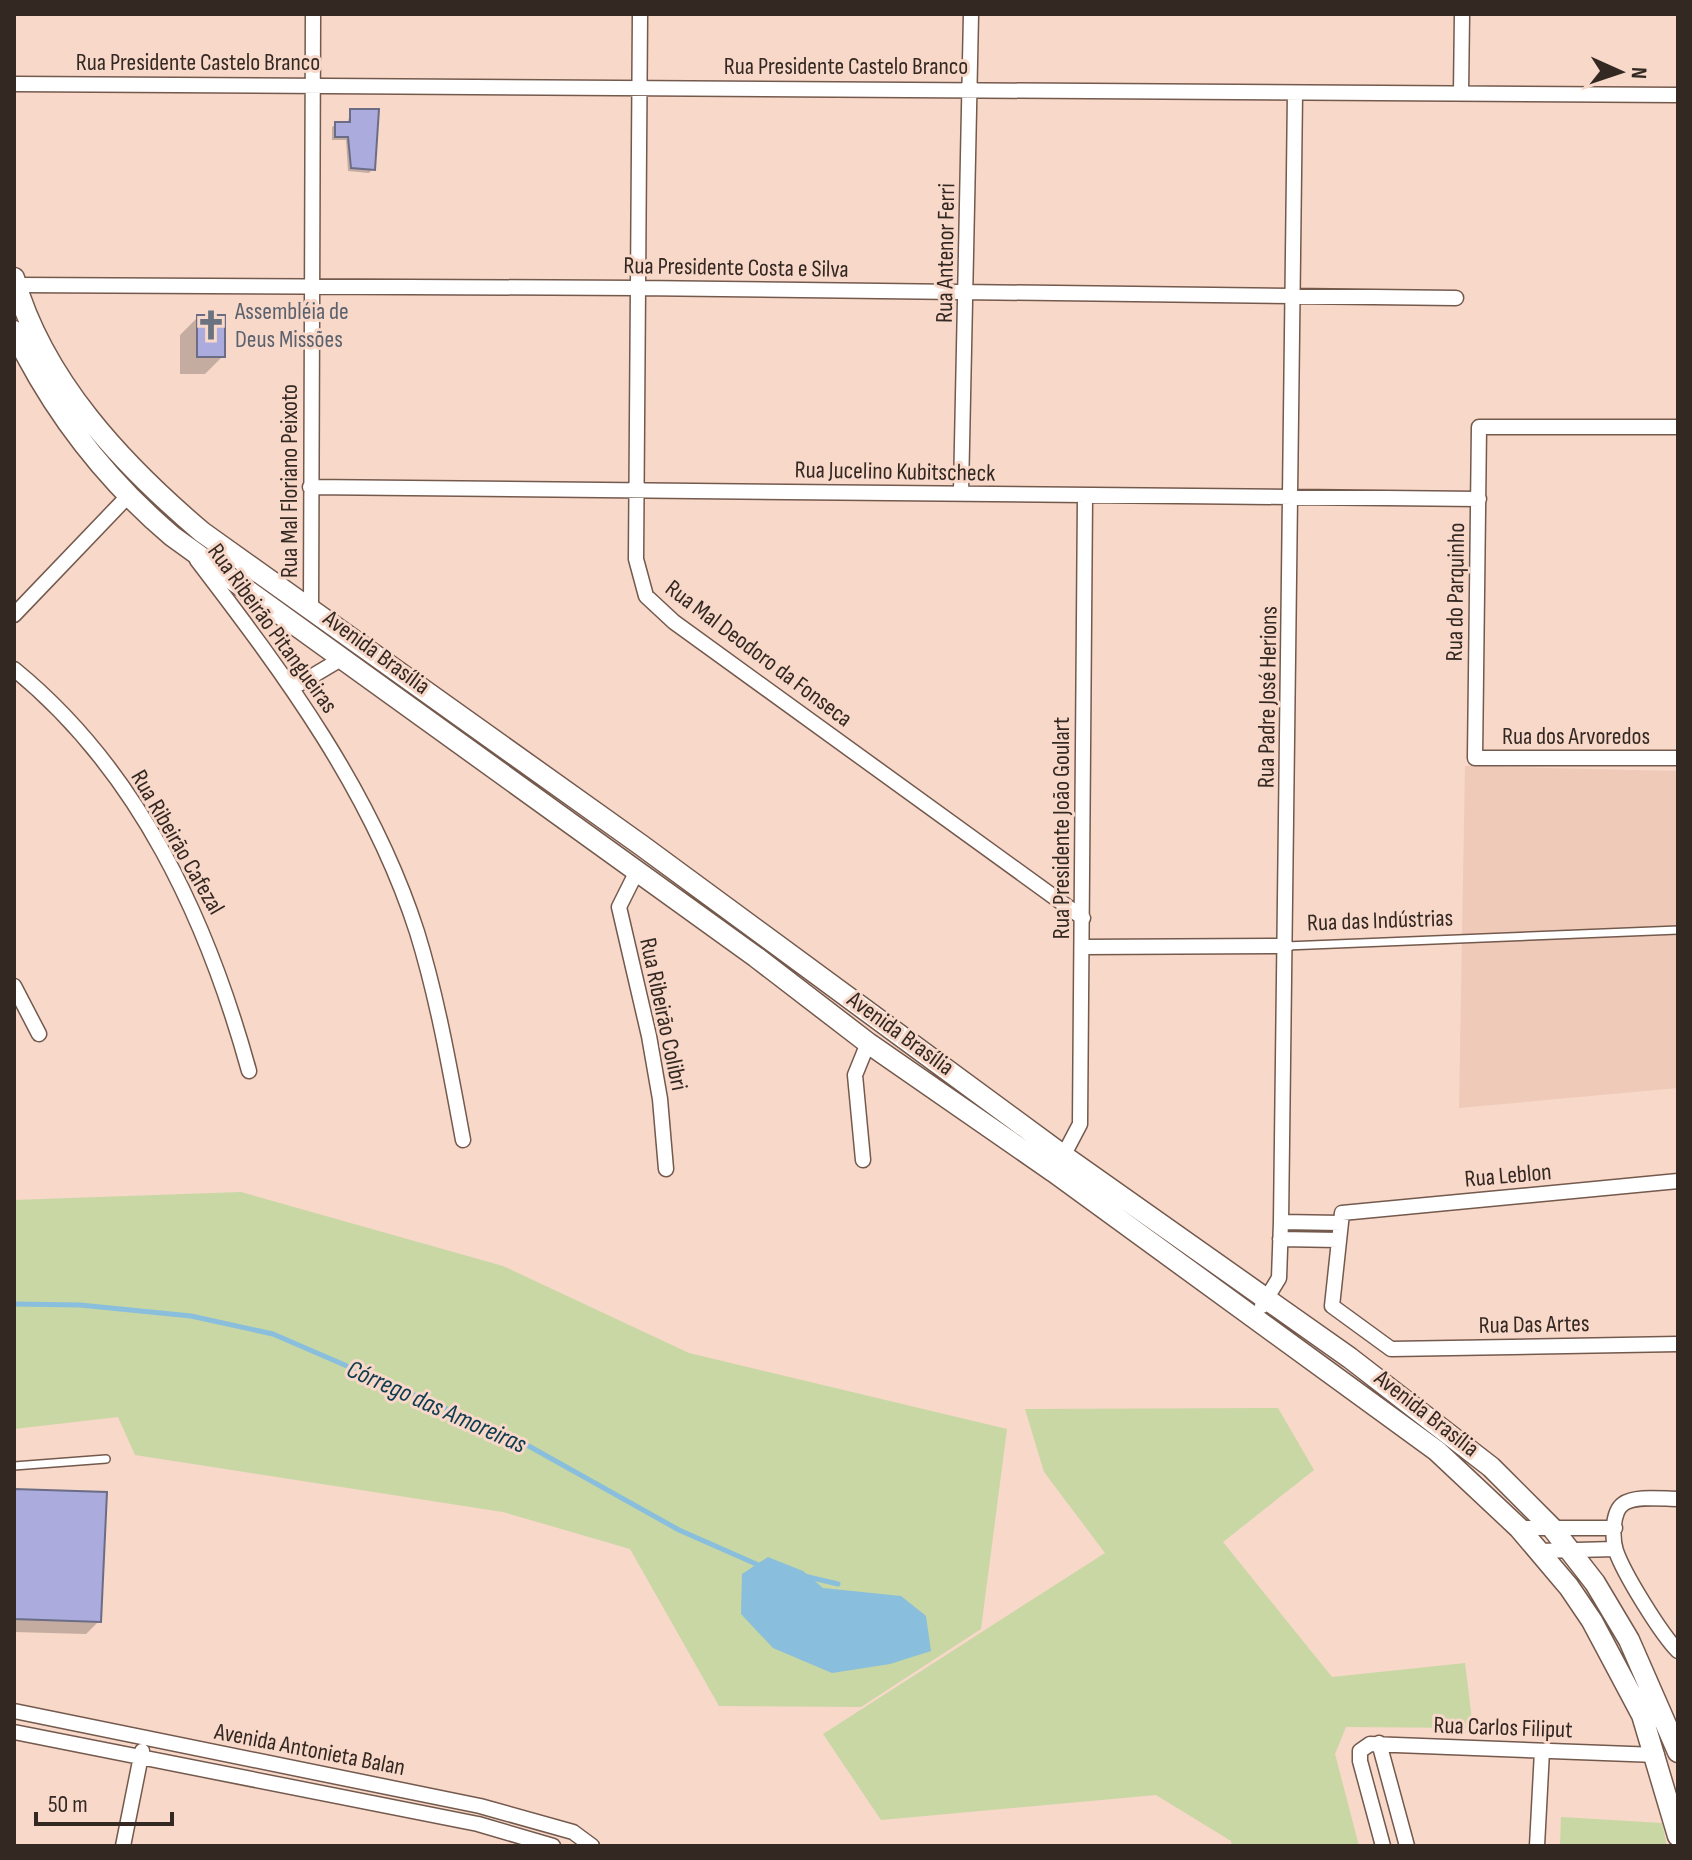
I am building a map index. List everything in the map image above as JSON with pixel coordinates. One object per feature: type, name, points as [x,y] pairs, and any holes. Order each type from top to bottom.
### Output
[{"type":"main road","name":"Avenida Brasília","points":[[15,281],[60,376],[110,444],[165,501],[202,532],[641,845],[1255,1317],[1437,1451],[1519,1528],[1569,1587],[1599,1633],[1628,1684],[1657,1755],[1678,1836]]},
{"type":"main road","name":"Avenida Brasília","points":[[14,331],[61,415],[128,496],[187,547],[637,871],[868,1043],[1266,1299],[1444,1428],[1491,1467],[1553,1529],[1595,1583],[1629,1640],[1678,1752]]},
{"type":"street","name":"Rua Mal Floriano Peixoto","points":[[311,612],[313,14]]},
{"type":"street","name":"Rua Mal Deodoro da Fonseca","points":[[640,14],[636,559],[646,596],[674,622],[1083,918]]},
{"type":"street","name":"Rua Antenor Ferri","points":[[961,492],[971,14]]},
{"type":"street","points":[[1461,93],[1462,14]]},
{"type":"street","name":"Rua Presidente Castelo Branco","points":[[14,84],[1678,95]]},
{"type":"street","name":"Rua Padre José Herions","points":[[1255,1317],[1279,1278],[1281,1222],[1295,93]]},
{"type":"street","name":"Rua Presidente Costa e Silva","points":[[15,281],[311,287],[1456,298]]},
{"type":"street","name":"Rua do Parquinho","points":[[1475,758],[1479,427],[1678,427]]},
{"type":"street","name":"Rua Jucelino Kubitscheck","points":[[310,487],[1479,499]]},
{"type":"street","points":[[14,615],[128,496]]},
{"type":"street","name":"Rua Presidente João Goulart","points":[[1059,1164],[1080,1124],[1085,496]]},
{"type":"street","name":"Rua Ribeirão Pitangueiras","points":[[187,547],[294,687],[346,772],[416,929],[439,1012],[463,1140]]},
{"type":"street","points":[[294,687],[341,659]]},
{"type":"street","name":"Rua Ribeirão Cafezal","points":[[14,669],[40,690],[97,751],[165,855],[200,922],[232,1010],[249,1071]]},
{"type":"street","name":"Rua dos Arvoredos","points":[[1475,758],[1678,758]]},
{"type":"street","name":"Rua Ribeirão Colibri","points":[[637,871],[619,907],[653,1061],[666,1169]]},
{"type":"street","name":"Rua das Indústrias","points":[[1083,947],[1286,946]]},
{"type":"street","points":[[14,986],[39,1034]]},
{"type":"street","points":[[863,1160],[855,1075],[868,1043]]},
{"type":"street","name":"Rua Leblon","points":[[1281,1222],[1678,1181]]},
{"type":"street","points":[[1280,1239],[1339,1240],[1341,1218]]},
{"type":"street","name":"Rua Das Artes","points":[[1339,1240],[1332,1306],[1391,1349],[1678,1344]]},
{"type":"street","points":[[1678,1499],[1630,1501],[1617,1511],[1615,1528],[1615,1549],[1663,1633],[1678,1651]]},
{"type":"street","points":[[1519,1528],[1615,1528]]},
{"type":"street","points":[[1538,1551],[1615,1549]]},
{"type":"street","name":"Avenida Antonieta Balan","points":[[14,1711],[480,1806],[573,1832],[592,1846]]},
{"type":"street","name":"Avenida Antonieta Balan","points":[[14,1732],[478,1824],[553,1846]]},
{"type":"street","points":[[123,1846],[145,1739]]},
{"type":"street","points":[[1383,1846],[1360,1761],[1364,1746],[1379,1743],[1407,1846]]},
{"type":"street","name":"Rua Carlos Filiput","points":[[1379,1743],[1657,1755]]},
{"type":"street","points":[[1537,1846],[1542,1751]]},
{"type":"lane","name":"Rua das Indústrias","points":[[1286,946],[1678,930]]},
{"type":"lane","points":[[14,1466],[106,1459]]},
{"type":"shaded area","points":[[1465,766],[1678,771],[1678,1088],[1459,1108]]},
{"type":"green space","points":[[241,1192],[503,1266],[689,1353],[1007,1429],[981,1629],[861,1707],[719,1706],[630,1549],[503,1512],[135,1455],[118,1417],[14,1429],[14,1200]]},
{"type":"green space","points":[[1278,1408],[1314,1470],[1223,1542],[1332,1677],[1465,1663],[1473,1728],[1346,1727],[1335,1754],[1359,1846],[1232,1846],[1231,1841],[1156,1795],[881,1820],[823,1734],[1105,1553],[1044,1472],[1025,1409]]},
{"type":"green space","points":[[1561,1817],[1662,1823],[1667,1846],[1560,1846]]},
{"type":"water","points":[[768,1557],[803,1571],[823,1588],[901,1596],[926,1616],[931,1651],[890,1664],[832,1673],[773,1648],[741,1614],[742,1574]]},
{"type":"building","points":[[350,109],[379,109],[375,170],[351,168],[348,137],[335,137],[335,122],[350,122]]},
{"type":"building","points":[[197,315],[225,315],[225,357],[197,357]]},
{"type":"building","points":[[14,1489],[107,1492],[101,1622],[14,1619]]},
{"type":"waterway","name":"Córrego das Amoreiras","points":[[14,1304],[80,1305],[191,1316],[273,1334],[518,1440],[679,1530],[763,1567]]},
{"type":"waterway","name":"Córrego das Amoreiras","points":[[804,1576],[838,1584]]},
{"type":"place","name":"Assembléia de Deus Missões","points":[[211,325]]}]
